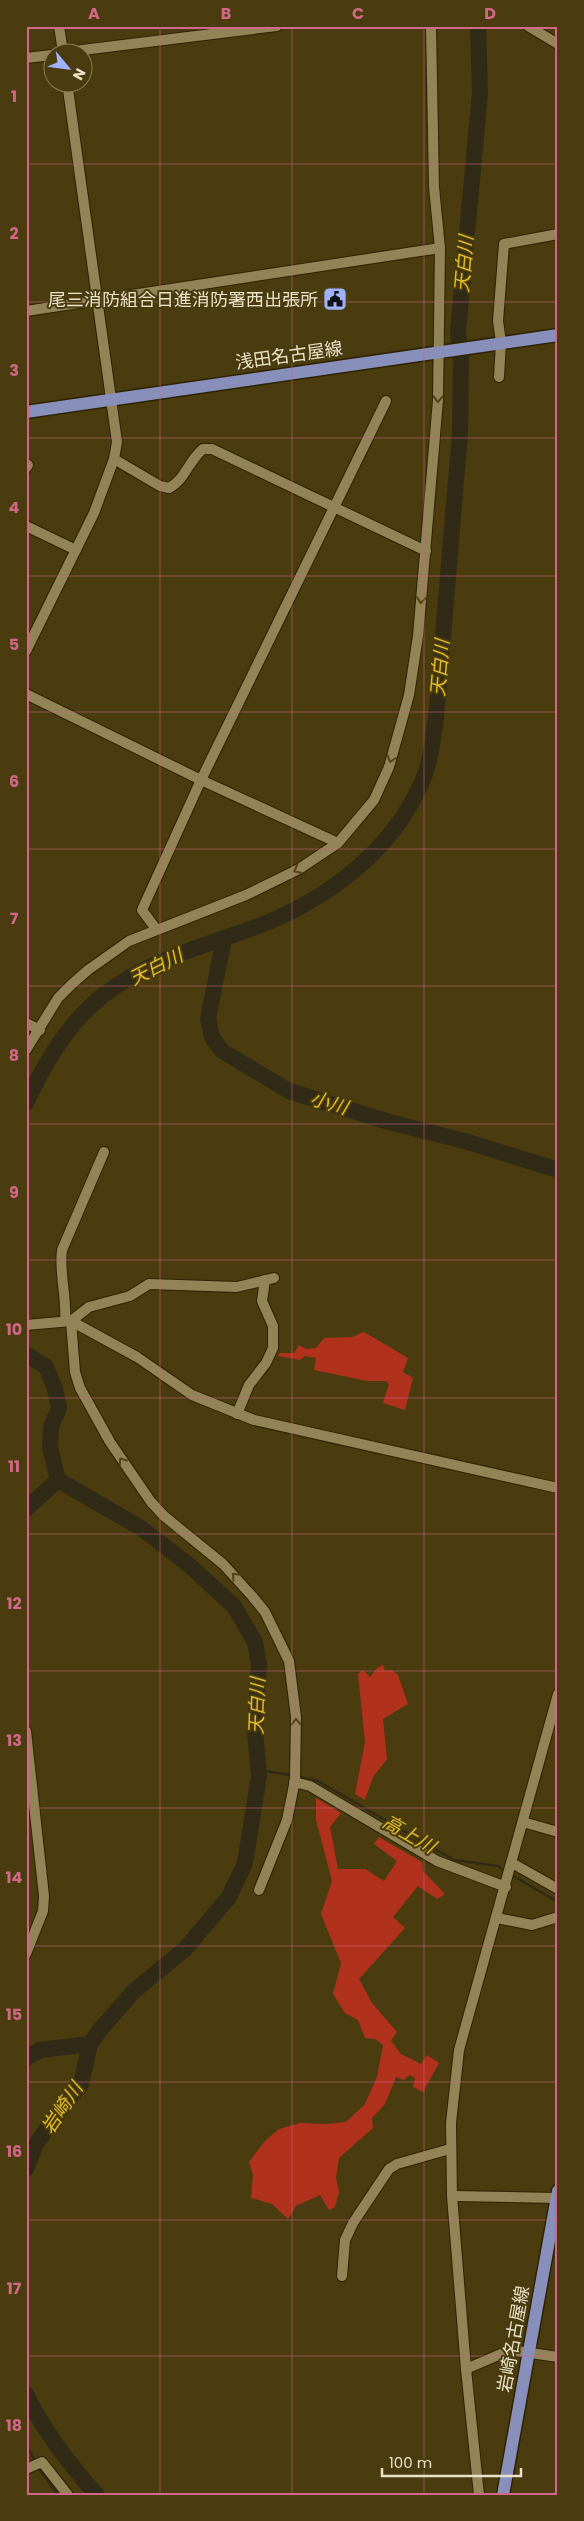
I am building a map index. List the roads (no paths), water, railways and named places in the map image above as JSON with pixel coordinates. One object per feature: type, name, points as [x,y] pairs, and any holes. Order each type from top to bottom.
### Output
[{"type":"main road","name":"浅田名古屋線","points":[[26,412],[558,335]]},
{"type":"main road","name":"岩崎名古屋線","points":[[503,2495],[557,2194]]},
{"type":"street","points":[[59,26],[63,42]]},
{"type":"street","points":[[92,48],[231,29],[277,26]]},
{"type":"street","points":[[26,1050],[58,998],[88,970],[129,941],[246,895],[300,869],[338,843],[374,800],[389,767],[397,743],[411,685],[426,551],[438,400],[440,248],[434,187],[431,26]]},
{"type":"street","points":[[528,26],[558,44]]},
{"type":"street","points":[[26,58],[42,56]]},
{"type":"street","points":[[26,651],[94,513],[114,459],[117,442],[68,92]]},
{"type":"street","points":[[499,377],[501,342],[498,321],[504,244],[558,234]]},
{"type":"street","points":[[26,311],[440,248]]},
{"type":"street","points":[[156,929],[142,910],[202,780],[386,401]]},
{"type":"street","points":[[114,459],[160,486],[169,488],[178,484],[195,455],[203,449],[212,450],[334,510],[426,551]]},
{"type":"street","points":[[26,464],[28,466],[26,468]]},
{"type":"street","points":[[26,526],[76,550]]},
{"type":"street","points":[[26,694],[202,780],[338,843]]},
{"type":"street","points":[[26,1023],[40,1030]]},
{"type":"street","points":[[104,1152],[62,1250],[61,1261],[66,1310],[77,1380],[110,1442],[151,1502],[164,1516],[223,1564],[239,1581],[265,1612],[289,1662],[296,1717],[295,1777],[287,1820],[259,1890]]},
{"type":"street","points":[[26,1325],[68,1321],[89,1307],[130,1296],[148,1284],[237,1287],[269,1279],[262,1301],[273,1326],[273,1348],[266,1363],[249,1385],[237,1414]]},
{"type":"street","points":[[68,1321],[137,1357],[192,1395],[254,1420],[558,1488]]},
{"type":"street","points":[[479,2495],[466,2369],[452,2196],[450,2149],[459,2050],[558,1694]]},
{"type":"street","points":[[26,1730],[31,1822],[44,1885],[43,1911],[26,1954]]},
{"type":"street","points":[[295,1777],[437,1861],[509,1874],[558,1889]]},
{"type":"street","points":[[523,1822],[558,1832]]},
{"type":"street","points":[[497,1918],[532,1925],[558,1917]]},
{"type":"street","points":[[342,2276],[345,2240],[353,2223],[389,2169],[397,2164],[450,2149]]},
{"type":"street","points":[[452,2196],[557,2194]]},
{"type":"street","points":[[466,2369],[506,2351],[558,2356]]},
{"type":"street","points":[[26,2469],[42,2462],[68,2495]]},
{"type":"waterway","name":"天白川","points":[[26,1103],[41,1073],[69,1030],[105,994],[122,982],[157,963],[279,917],[330,889],[374,853],[409,808],[422,782],[434,736],[460,433],[461,360],[458,331],[480,93],[478,26]]},
{"type":"waterway","name":"小川","points":[[224,939],[208,1019],[212,1037],[222,1051],[289,1091],[389,1122],[468,1142],[558,1170]]},
{"type":"waterway","name":"天白川","points":[[26,1354],[46,1367],[55,1389],[59,1408],[51,1427],[50,1447],[58,1480],[141,1528],[189,1565],[234,1606],[255,1642],[259,1665],[255,1730],[259,1776],[245,1863],[229,1897],[185,1949],[134,1991],[100,2030],[90,2044],[81,2084],[35,2146],[26,2169]]},
{"type":"waterway","points":[[26,1509],[58,1480]]},
{"type":"waterway","name":"高上川","points":[[258,1770],[291,1775]]},
{"type":"waterway","name":"高上川","points":[[299,1777],[318,1781],[454,1860],[498,1866],[505,1871]]},
{"type":"waterway","name":"高上川","points":[[510,1874],[558,1902]]},
{"type":"waterway","name":"天白川","points":[[26,2058],[40,2050],[90,2044]]},
{"type":"waterway","points":[[26,2147],[28,2145],[35,2146]]},
{"type":"waterway","name":"岩崎川","points":[[26,2394],[58,2447],[97,2495]]},
{"type":"waterway","points":[[26,2445],[35,2461]]},
{"type":"waterway","points":[[37,2466],[58,2495]]},
{"type":"place","name":"尾三消防組合日進消防署西出張所","points":[[335,299]]}]
